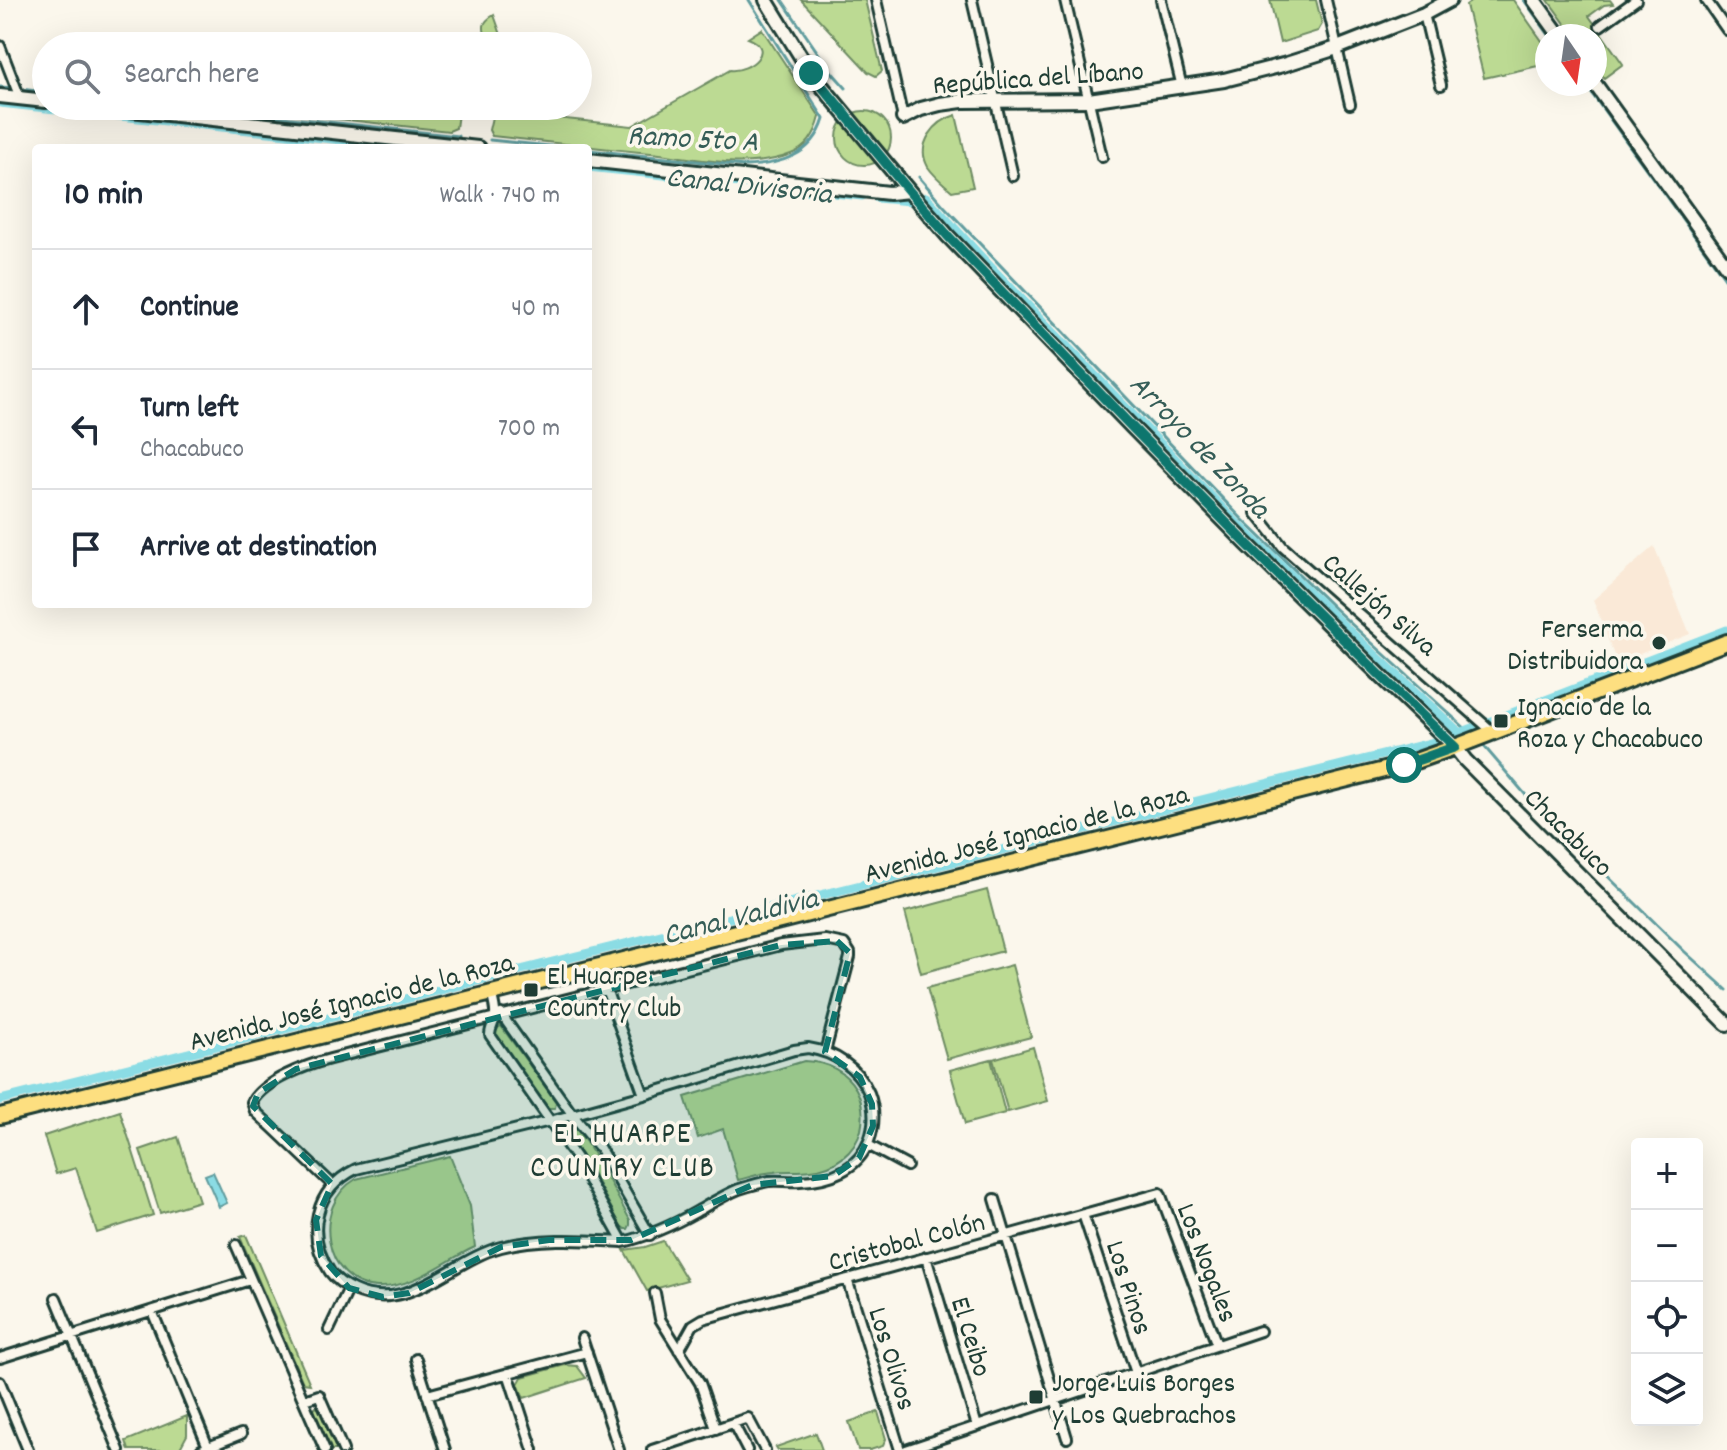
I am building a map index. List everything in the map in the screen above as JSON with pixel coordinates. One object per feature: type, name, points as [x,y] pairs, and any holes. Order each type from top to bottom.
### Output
[{"type":"main road","name":"Avenida José Ignacio de la Roza","points":[[0,1116],[493,997],[1392,768],[1455,747],[1487,727],[1727,642]]},
{"type":"street","name":"Chacabuco","points":[[766,0],[811,73],[948,236],[1152,448],[1455,747],[1727,1024]]},
{"type":"street","points":[[876,0],[903,118]]},
{"type":"street","points":[[972,0],[1013,176]]},
{"type":"street","points":[[1065,0],[1102,157]]},
{"type":"street","points":[[1161,0],[1182,87]]},
{"type":"street","points":[[1326,0],[1350,104]]},
{"type":"street","name":"República del Líbano","points":[[903,118],[940,104],[1089,100],[1224,80],[1337,48],[1424,14],[1450,0]]},
{"type":"street","points":[[1534,0],[1551,24]]},
{"type":"street","points":[[1603,24],[1636,0]]},
{"type":"street","points":[[1706,0],[1727,30]]},
{"type":"street","points":[[1424,14],[1441,85]]},
{"type":"street","points":[[0,46],[20,98]]},
{"type":"street","points":[[0,96],[32,99]]},
{"type":"street","points":[[1604,96],[1725,259]]},
{"type":"street","points":[[222,120],[441,144]]},
{"type":"street","points":[[592,160],[889,193],[909,191]]},
{"type":"street","name":"Callejón Silva","points":[[1256,513],[1283,547],[1487,727]]},
{"type":"street","points":[[333,1185],[255,1111],[252,1102],[258,1093],[282,1077],[314,1063],[781,945],[837,941],[848,948],[850,957],[825,1052]]},
{"type":"street","points":[[606,989],[644,1095]]},
{"type":"street","points":[[493,997],[498,1016],[599,1147],[650,1235]]},
{"type":"street","points":[[498,1016],[489,1030],[490,1035],[585,1174],[623,1242]]},
{"type":"street","points":[[808,1048],[825,1052],[855,1070],[870,1096],[874,1113],[868,1145],[851,1166],[833,1176],[752,1185],[729,1193],[650,1235],[623,1242],[559,1239],[513,1244],[475,1257],[409,1293],[371,1296],[349,1288],[332,1274],[321,1256],[316,1235],[319,1208],[333,1185],[347,1173],[550,1121],[794,1050],[808,1048]]},
{"type":"street","points":[[868,1145],[907,1166]]},
{"type":"street","name":"Cristobal Colón","points":[[679,1350],[699,1320],[1160,1193]]},
{"type":"street","name":"Los Nogales","points":[[1160,1193],[1217,1345]]},
{"type":"street","points":[[995,1199],[1067,1438]]},
{"type":"street","name":"Los Pinos","points":[[1083,1214],[1136,1373]]},
{"type":"street","points":[[236,1245],[325,1450]]},
{"type":"street","name":"El Ceibo","points":[[926,1257],[977,1426]]},
{"type":"street","name":"Los Olivos","points":[[847,1279],[900,1450]]},
{"type":"street","points":[[0,1358],[250,1280]]},
{"type":"street","points":[[329,1330],[349,1288]]},
{"type":"street","points":[[655,1293],[660,1319],[700,1383],[716,1429]]},
{"type":"street","points":[[56,1298],[119,1450]]},
{"type":"street","points":[[152,1311],[205,1449],[241,1434]]},
{"type":"street","points":[[906,1450],[1260,1331]]},
{"type":"street","points":[[582,1338],[619,1450]]},
{"type":"street","points":[[427,1395],[587,1352]]},
{"type":"street","points":[[416,1359],[445,1450]]},
{"type":"street","points":[[508,1373],[533,1450]]},
{"type":"street","points":[[0,1382],[28,1450]]},
{"type":"street","points":[[304,1400],[319,1395],[343,1450]]},
{"type":"street","points":[[652,1450],[748,1418],[765,1450]]},
{"type":"street","points":[[733,1423],[747,1450]]},
{"type":"highlighted area","points":[[837,941],[850,953],[825,1052],[860,1077],[872,1104],[873,1126],[859,1158],[833,1176],[752,1185],[631,1240],[549,1240],[501,1247],[409,1293],[383,1297],[349,1288],[321,1256],[316,1220],[332,1184],[253,1106],[258,1093],[296,1069],[781,945]]},
{"type":"shaded area","points":[[1654,546],[1690,634],[1617,663],[1593,600]]},
{"type":"green space","points":[[801,0],[865,0],[882,71],[876,76],[868,72]]},
{"type":"green space","points":[[1270,0],[1316,0],[1322,24],[1318,31],[1280,43]]},
{"type":"green space","points":[[1473,0],[1513,0],[1535,31],[1535,67],[1484,78],[1466,5]]},
{"type":"green space","points":[[1548,0],[1610,0],[1613,4],[1604,5],[1589,16],[1595,24],[1565,24]]},
{"type":"green space","points":[[494,15],[500,32],[484,32],[489,18]]},
{"type":"green space","points":[[762,29],[820,117],[810,139],[791,154],[758,162],[722,162],[592,147],[592,144],[492,136],[489,130],[491,120],[575,120],[632,126],[730,70],[752,64],[760,48],[748,38]]},
{"type":"green space","points":[[1607,41],[1623,64],[1607,76]]},
{"type":"green space","points":[[864,111],[883,119],[891,138],[883,157],[864,165],[845,157],[837,138],[845,119]]},
{"type":"green space","points":[[956,115],[973,187],[952,191],[928,167],[924,150],[934,128]]},
{"type":"green space","points":[[347,120],[457,120],[456,128],[449,131]]},
{"type":"green space","points":[[987,890],[1003,951],[921,973],[905,912]]},
{"type":"green space","points":[[1012,965],[1031,1037],[947,1059],[927,988]]},
{"type":"green space","points":[[501,1026],[556,1102],[555,1108],[548,1108],[495,1035],[495,1029]]},
{"type":"green space","points":[[1033,1047],[1048,1101],[1008,1112],[993,1059]]},
{"type":"green space","points":[[991,1059],[1005,1113],[965,1124],[950,1070]]},
{"type":"green space","points":[[804,1061],[834,1068],[851,1082],[862,1109],[862,1125],[854,1146],[835,1163],[820,1169],[783,1171],[738,1180],[723,1129],[698,1138],[685,1097]]},
{"type":"green space","points":[[120,1111],[153,1215],[97,1233],[76,1168],[56,1174],[44,1136]]},
{"type":"green space","points":[[567,1120],[584,1139],[601,1167],[630,1220],[628,1229],[621,1226],[589,1167],[563,1129],[561,1124]]},
{"type":"green space","points":[[178,1137],[199,1201],[160,1213],[140,1150]]},
{"type":"green space","points":[[450,1156],[470,1206],[475,1247],[403,1284],[377,1287],[359,1283],[345,1273],[329,1242],[333,1206],[342,1191],[356,1179]]},
{"type":"green space","points":[[246,1235],[310,1384],[303,1383],[240,1237]]},
{"type":"green space","points":[[663,1241],[687,1280],[647,1291],[624,1250]]},
{"type":"green space","points":[[565,1365],[577,1366],[586,1378],[524,1398],[518,1384],[522,1377]]},
{"type":"green space","points":[[316,1407],[320,1409],[337,1450],[330,1450],[313,1411]]},
{"type":"green space","points":[[878,1412],[886,1439],[883,1446],[858,1450],[849,1422]]},
{"type":"green space","points":[[187,1416],[187,1435],[179,1450],[129,1450],[126,1441]]},
{"type":"green space","points":[[816,1433],[822,1450],[778,1450],[776,1447]]},
{"type":"water","points":[[213,1172],[227,1203],[219,1207],[205,1175]]},
{"type":"waterway","name":"Ramo 5to A","points":[[592,150],[744,166],[782,160],[812,142],[824,119],[749,0]]},
{"type":"waterway","name":"Arroyo de Zonda","points":[[782,0],[829,69],[846,88]]},
{"type":"waterway","points":[[1524,0],[1541,24]]},
{"type":"waterway","name":"Ramo 5to A","points":[[0,87],[14,88]]},
{"type":"waterway","name":"Ramo 5to A","points":[[20,89],[32,90]]},
{"type":"waterway","points":[[1594,96],[1727,281]]},
{"type":"waterway","name":"Canal Divisoria","points":[[0,103],[32,106]]},
{"type":"waterway","name":"Canal Divisoria","points":[[157,120],[378,144]]},
{"type":"waterway","name":"Ramo 5to A","points":[[309,120],[458,136]]},
{"type":"waterway","name":"Ramo 5to A","points":[[490,140],[530,144]]},
{"type":"waterway","name":"Canal Divisoria","points":[[592,167],[862,196]]},
{"type":"waterway","name":"Arroyo de Zonda","points":[[919,177],[1242,519],[1467,730]]},
{"type":"waterway","name":"Canal Divisoria","points":[[926,197],[1236,522],[1460,733]]},
{"type":"waterway","name":"Canal Divisoria","points":[[877,198],[910,201]]},
{"type":"waterway","name":"Canal Valdivia","points":[[1455,735],[1727,630]]},
{"type":"waterway","name":"Canal Valdivia","points":[[0,1100],[1434,742]]},
{"type":"waterway","name":"Arroyo de Zonda","points":[[1483,745],[1530,800],[1727,990]]},
{"type":"place","name":"Ferserma Distribuidora","points":[[1659,643]]},
{"type":"place","name":"Ignacio de la Roza y Chacabuco","points":[[1501,721]]},
{"type":"place","name":"El Huarpe Country Club","points":[[531,990]]},
{"type":"place","name":"Jorge Luis Borges y Los Quebrachos","points":[[1036,1397]]},
{"type":"district","name":"EL HUARPE COUNTRY CLUB","points":[[623,1149]]},
{"type":"route","points":[[811,73],[948,236],[1246,543],[1455,747],[1404,765]]}]
